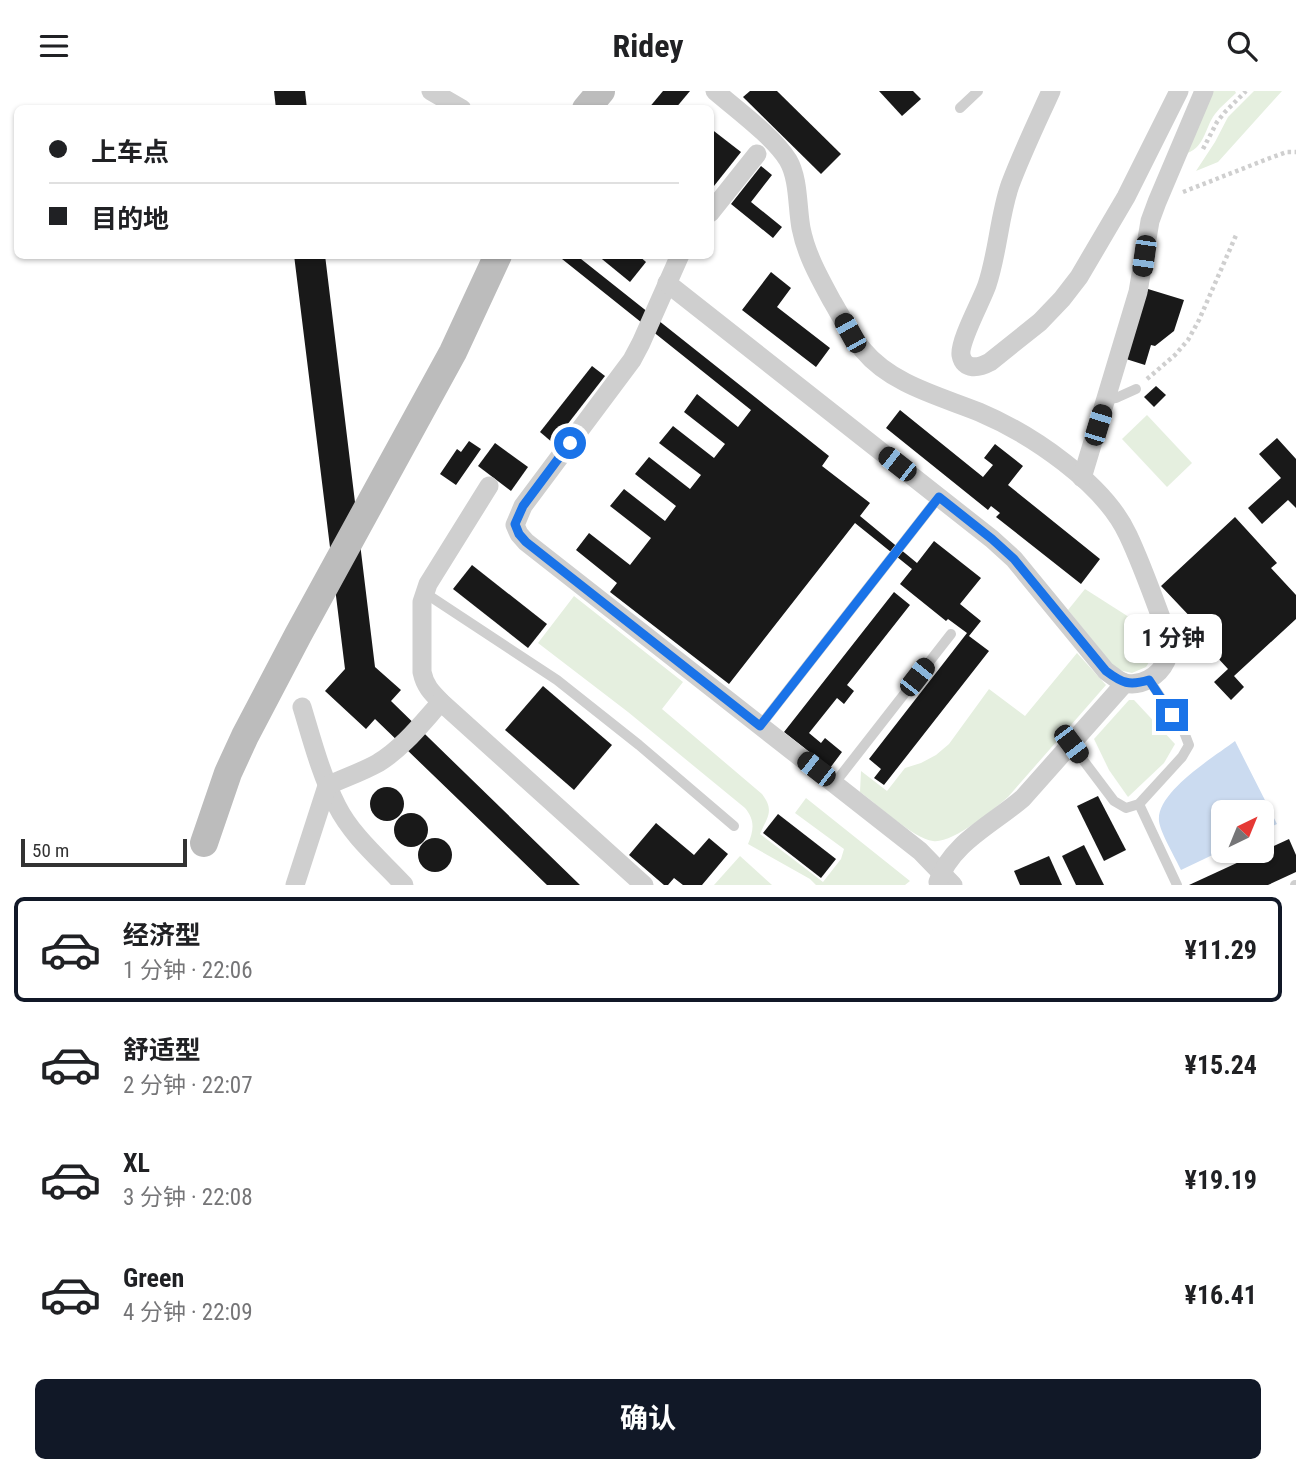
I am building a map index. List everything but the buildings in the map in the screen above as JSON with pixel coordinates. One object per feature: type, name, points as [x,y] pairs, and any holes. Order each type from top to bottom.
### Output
[{"type":"street","points":[[431,91],[455,105]]},
{"type":"street","points":[[589,105],[601,91]]},
{"type":"street","points":[[667,283],[992,539],[1014,559],[1106,671],[1125,683],[1137,684],[1158,673],[1166,662],[1169,639],[1128,534],[1107,503],[1082,478],[1007,425],[903,381],[883,369],[865,353],[850,333],[816,273],[806,249],[790,162],[779,147],[715,91]]},
{"type":"street","points":[[1051,91],[1010,186],[987,285],[960,349],[965,365],[981,366],[990,362],[1041,321],[1062,299],[1079,277],[1126,197],[1179,91]]},
{"type":"street","points":[[1082,478],[1138,292],[1150,221],[1204,91]]},
{"type":"street","points":[[714,208],[757,154]]},
{"type":"street","points":[[204,843],[228,773],[245,736],[453,352],[496,259]]},
{"type":"street","points":[[678,259],[632,360],[523,506],[515,524],[519,534],[920,851],[943,881]]},
{"type":"street","points":[[489,487],[424,593],[424,682],[429,691],[644,885]]},
{"type":"street","points":[[943,881],[947,861],[956,850],[1023,798],[1125,683]]},
{"type":"street","points":[[295,885],[327,786],[376,764],[390,754],[441,702]]},
{"type":"street","points":[[302,707],[327,786],[338,808],[352,829],[404,885]]},
{"type":"lane","points":[[960,107],[978,91]]},
{"type":"lane","points":[[1106,399],[1116,398],[1136,389]]},
{"type":"lane","points":[[760,726],[939,497]]},
{"type":"lane","points":[[424,593],[557,680],[734,826]]},
{"type":"lane","points":[[834,784],[951,634]]},
{"type":"lane","points":[[1071,744],[1114,801],[1126,808],[1139,804],[1182,757],[1189,745],[1184,732],[1149,680]]},
{"type":"lane","points":[[1139,804],[1177,885]]},
{"type":"path","points":[[1157,202],[1270,158],[1296,152]]},
{"type":"path","points":[[1136,389],[1188,340],[1237,233]]},
{"type":"green space","points":[[1212,91],[1236,93],[1215,114],[1196,148],[1184,154]]},
{"type":"green space","points":[[1254,91],[1282,91],[1218,162],[1196,171],[1228,117]]},
{"type":"green space","points":[[1147,415],[1192,463],[1167,487],[1122,439]]},
{"type":"green space","points":[[1085,589],[1149,631],[1155,646],[1154,654],[1146,667],[1132,673],[1115,668],[1068,610]]},
{"type":"green space","points":[[574,596],[683,682],[662,709],[762,794],[769,810],[760,834],[823,882],[841,859],[844,849],[795,813],[806,798],[910,881],[905,885],[816,885],[748,844],[752,825],[751,817],[745,808],[628,712],[538,643]]},
{"type":"green space","points":[[1077,653],[1106,685],[1008,797],[972,825],[941,841],[925,839],[906,828],[860,792],[861,771],[887,791],[905,768],[936,755],[949,744],[989,689],[1025,716]]},
{"type":"green space","points":[[1129,700],[1134,700],[1175,744],[1164,763],[1128,797],[1109,770],[1094,739]]},
{"type":"green space","points":[[740,856],[772,885],[714,885]]},
{"type":"water","points":[[1235,741],[1265,800],[1211,800],[1211,856],[1181,870],[1160,826],[1161,810],[1176,787]]},
{"type":"route","points":[[570,443],[523,506],[515,524],[519,534],[760,726],[939,497],[1014,559],[1106,671],[1125,683],[1137,684],[1149,680],[1172,715]]}]
